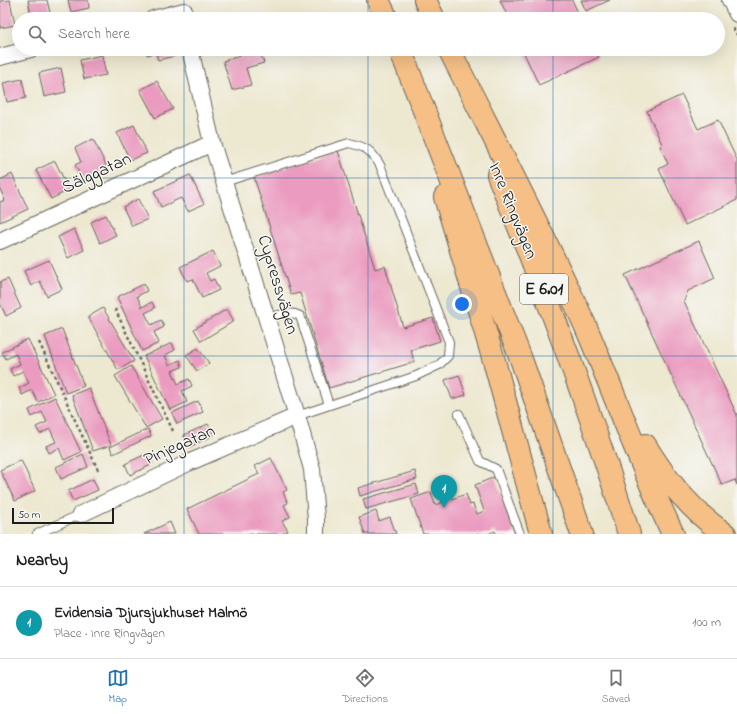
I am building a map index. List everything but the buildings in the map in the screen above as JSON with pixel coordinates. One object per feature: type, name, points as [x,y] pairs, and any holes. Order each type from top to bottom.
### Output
[{"type":"highway","points":[[378,0],[384,12]]},
{"type":"highway","points":[[425,0],[431,12]]},
{"type":"highway","points":[[403,56],[495,364],[541,534]]},
{"type":"highway","name":"E 6.01","points":[[404,56],[521,359],[582,534]]},
{"type":"highway","name":"Inre Ringvägen","points":[[449,56],[542,283],[585,400],[629,534]]},
{"type":"highway","points":[[453,56],[548,245],[673,534]]},
{"type":"highway","points":[[596,354],[634,426],[663,474],[681,496],[705,520],[725,534]]},
{"type":"street","points":[[730,0],[737,14]]},
{"type":"street","points":[[0,57],[12,54]]},
{"type":"street","name":"Cypressvägen","points":[[192,56],[212,143],[268,320],[312,470],[316,534]]},
{"type":"street","name":"Sälggatan","points":[[0,241],[212,143]]},
{"type":"street","name":"Pinjegatan","points":[[81,514],[188,463],[297,416]]},
{"type":"lane","points":[[224,182],[349,143],[363,146],[373,154],[380,166],[448,342],[448,356],[439,365],[416,376],[297,416]]},
{"type":"lane","points":[[268,320],[288,312],[294,312],[300,316],[330,405]]},
{"type":"lane","points":[[459,414],[480,461],[496,469],[520,534]]},
{"type":"lane","points":[[37,534],[81,514]]},
{"type":"path","points":[[115,309],[174,434]]},
{"type":"path","points":[[39,342],[98,470]]},
{"type":"place","name":"Evidensia Djursjukhuset Malmö","points":[[444,508]]}]
